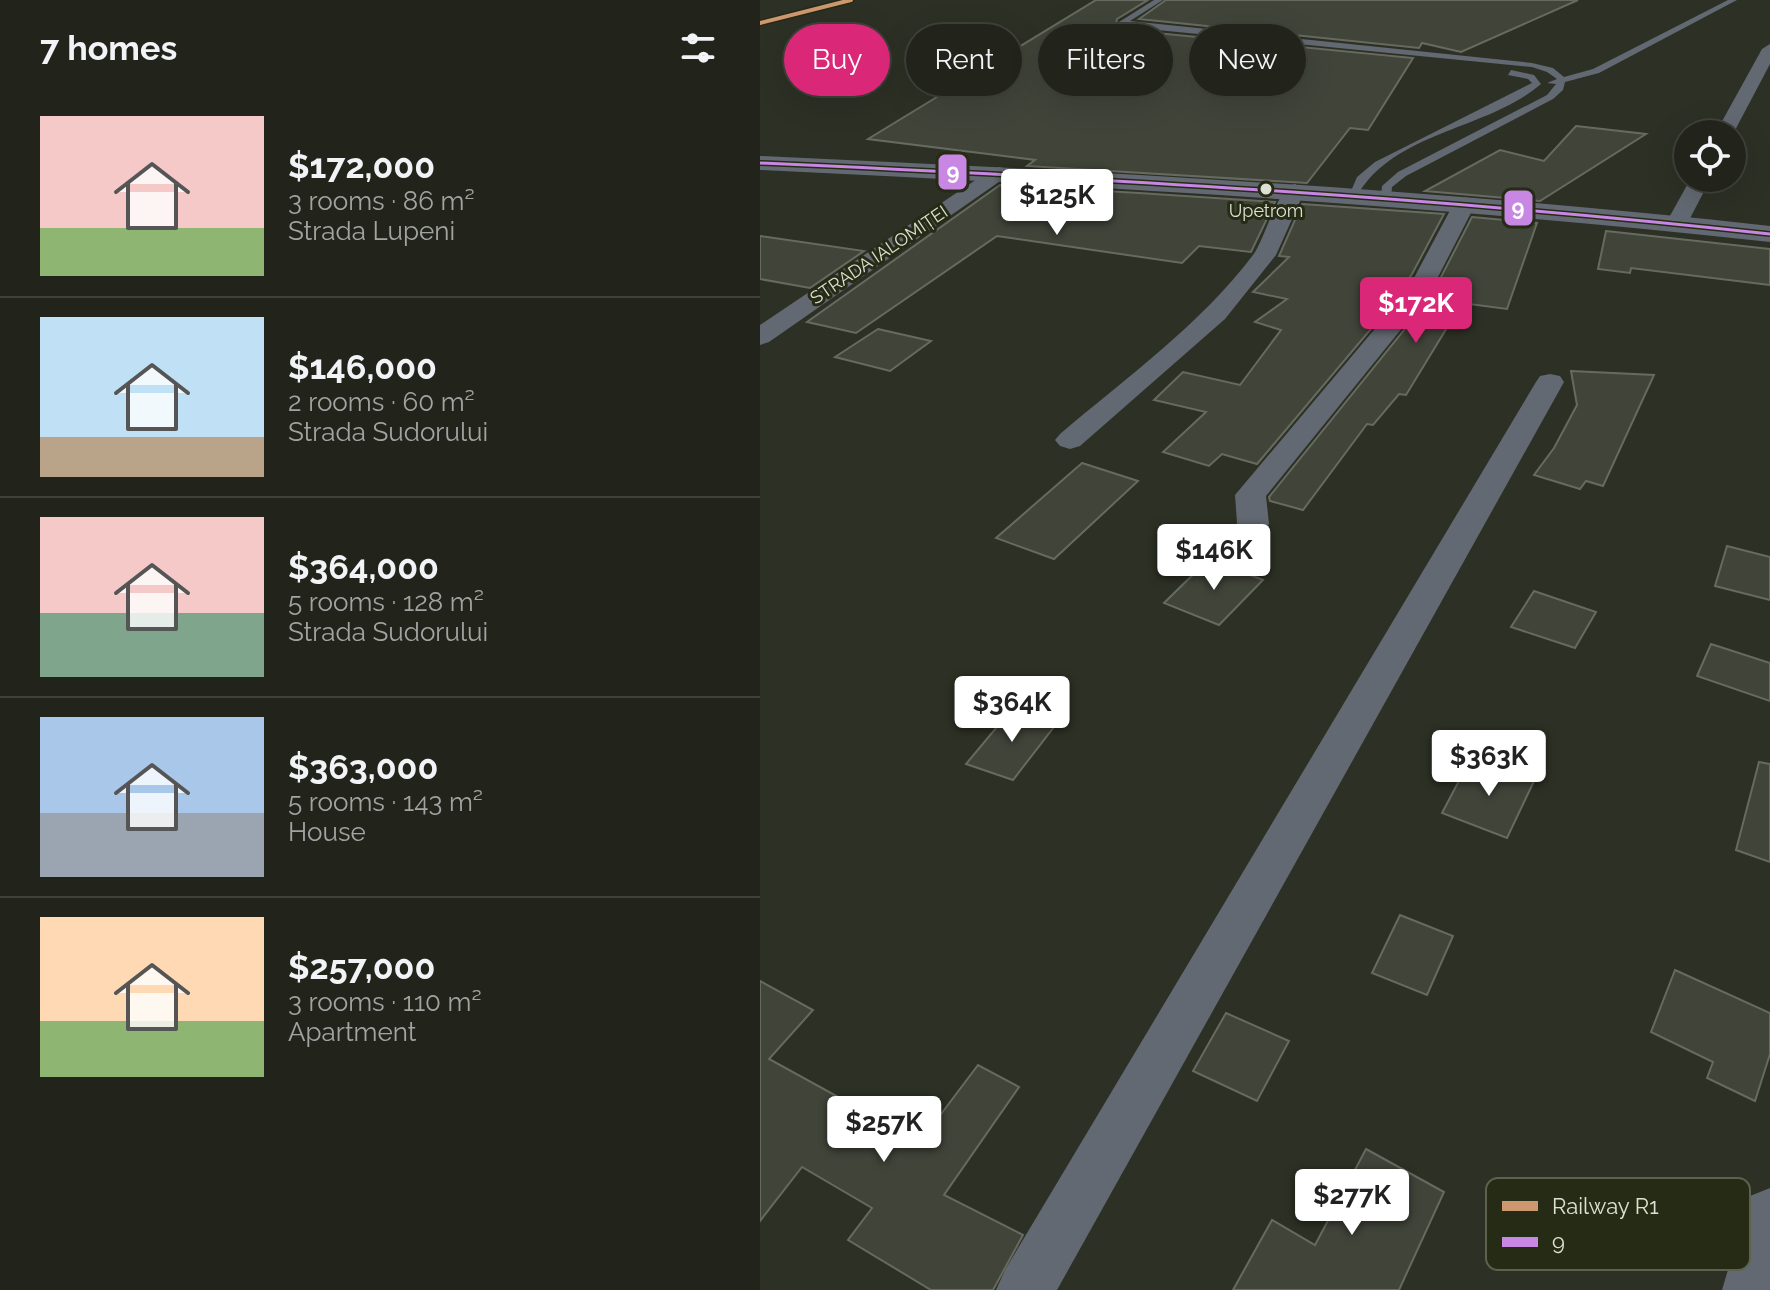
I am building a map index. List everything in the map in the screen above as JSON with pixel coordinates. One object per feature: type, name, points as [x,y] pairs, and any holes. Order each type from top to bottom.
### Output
[{"type":"street","points":[[1732,120],[1770,49]]},
{"type":"street","points":[[760,163],[999,173],[1353,194],[1770,234]]},
{"type":"street","name":"STRADA IALOMIȚEI","points":[[760,337],[999,173]]},
{"type":"street","points":[[1070,440],[1216,314],[1265,255],[1295,190]]},
{"type":"street","points":[[1677,223],[1694,192]]},
{"type":"street","points":[[1236,546],[1253,524],[1250,495],[1398,317],[1426,277],[1465,203]]},
{"type":"street","points":[[1025,1290],[1550,382]]},
{"type":"street","points":[[1751,1290],[1770,1216]]},
{"type":"lane","points":[[1123,22],[1159,0]]},
{"type":"lane","points":[[1353,194],[1358,180],[1387,160],[1537,84],[1563,82],[1596,71],[1733,0]]},
{"type":"lane","points":[[1123,22],[1157,28],[1532,65],[1557,73],[1563,82]]},
{"type":"lane","points":[[1173,41],[1500,72],[1531,77],[1537,84]]},
{"type":"lane","points":[[1386,197],[1387,186],[1402,174],[1550,97],[1563,82]]},
{"type":"building","points":[[1096,0],[1148,0],[1117,19],[1116,24],[1057,24]]},
{"type":"building","points":[[1166,0],[1578,0],[1461,52],[1422,43],[1419,48],[1306,36],[1306,24],[1189,24],[1139,19]]},
{"type":"building","points":[[1038,35],[1038,96],[1173,96],[1173,35],[1189,36],[1189,96],[1306,96],[1306,48],[1413,58],[1368,130],[1350,128],[1307,183],[1027,166],[1035,160],[868,139],[939,96],[1022,96],[1022,45]]},
{"type":"building","points":[[1576,126],[1646,134],[1540,201],[1425,191],[1500,150],[1544,161]]},
{"type":"building","points":[[1000,185],[1275,202],[1251,252],[1199,246],[1182,263],[997,236],[856,333],[807,322]]},
{"type":"building","points":[[1302,204],[1444,214],[1412,274],[1387,310],[1257,464],[1222,454],[1209,466],[1163,452],[1206,412],[1154,400],[1183,372],[1240,385],[1281,330],[1255,322],[1287,299],[1253,292],[1289,257],[1279,256]]},
{"type":"building","points":[[1472,217],[1537,223],[1507,309],[1462,303],[1406,395],[1399,394],[1373,425],[1367,424],[1303,510],[1270,501],[1269,497],[1409,324],[1440,279]]},
{"type":"building","points":[[1606,231],[1770,249],[1770,285],[1631,268],[1630,273],[1598,269]]},
{"type":"building","points":[[760,236],[864,251],[810,288],[760,279]]},
{"type":"building","points":[[878,329],[931,341],[890,371],[835,357]]},
{"type":"building","points":[[1571,371],[1654,375],[1603,486],[1586,481],[1580,489],[1534,475],[1554,448],[1577,405]]},
{"type":"building","points":[[1082,463],[1138,481],[1054,559],[996,538]]},
{"type":"building","points":[[1727,546],[1770,557],[1770,600],[1715,586]]},
{"type":"building","points":[[1209,559],[1263,580],[1219,625],[1164,603]]},
{"type":"building","points":[[1534,591],[1596,612],[1575,648],[1511,627]]},
{"type":"building","points":[[1711,644],[1770,663],[1770,701],[1697,676]]},
{"type":"building","points":[[1012,709],[1057,723],[1013,780],[966,764]]},
{"type":"building","points":[[1471,758],[1534,781],[1507,838],[1442,813]]},
{"type":"building","points":[[1759,762],[1770,764],[1770,862],[1736,850]]},
{"type":"building","points":[[1400,915],[1453,936],[1427,995],[1372,973]]},
{"type":"building","points":[[1675,970],[1770,1013],[1770,1054],[1755,1101],[1707,1078],[1713,1062],[1651,1032]]},
{"type":"building","points":[[760,981],[813,1010],[769,1059],[920,1142],[978,1065],[1019,1087],[944,1195],[1023,1235],[993,1290],[931,1290],[848,1240],[872,1208],[802,1167],[760,1221]]},
{"type":"building","points":[[1226,1013],[1289,1041],[1257,1101],[1193,1071]]},
{"type":"building","points":[[1366,1149],[1444,1192],[1399,1290],[1233,1290],[1272,1220],[1315,1245]]},
{"type":"railway","points":[[760,23],[851,0]]},
{"type":"rail line","name":"R1","points":[[760,23],[851,0]]},
{"type":"transit line","name":"9","points":[[760,163],[1392,198],[1770,234]]},
{"type":"place","name":"Upetrom","points":[[1266,189]]}]
